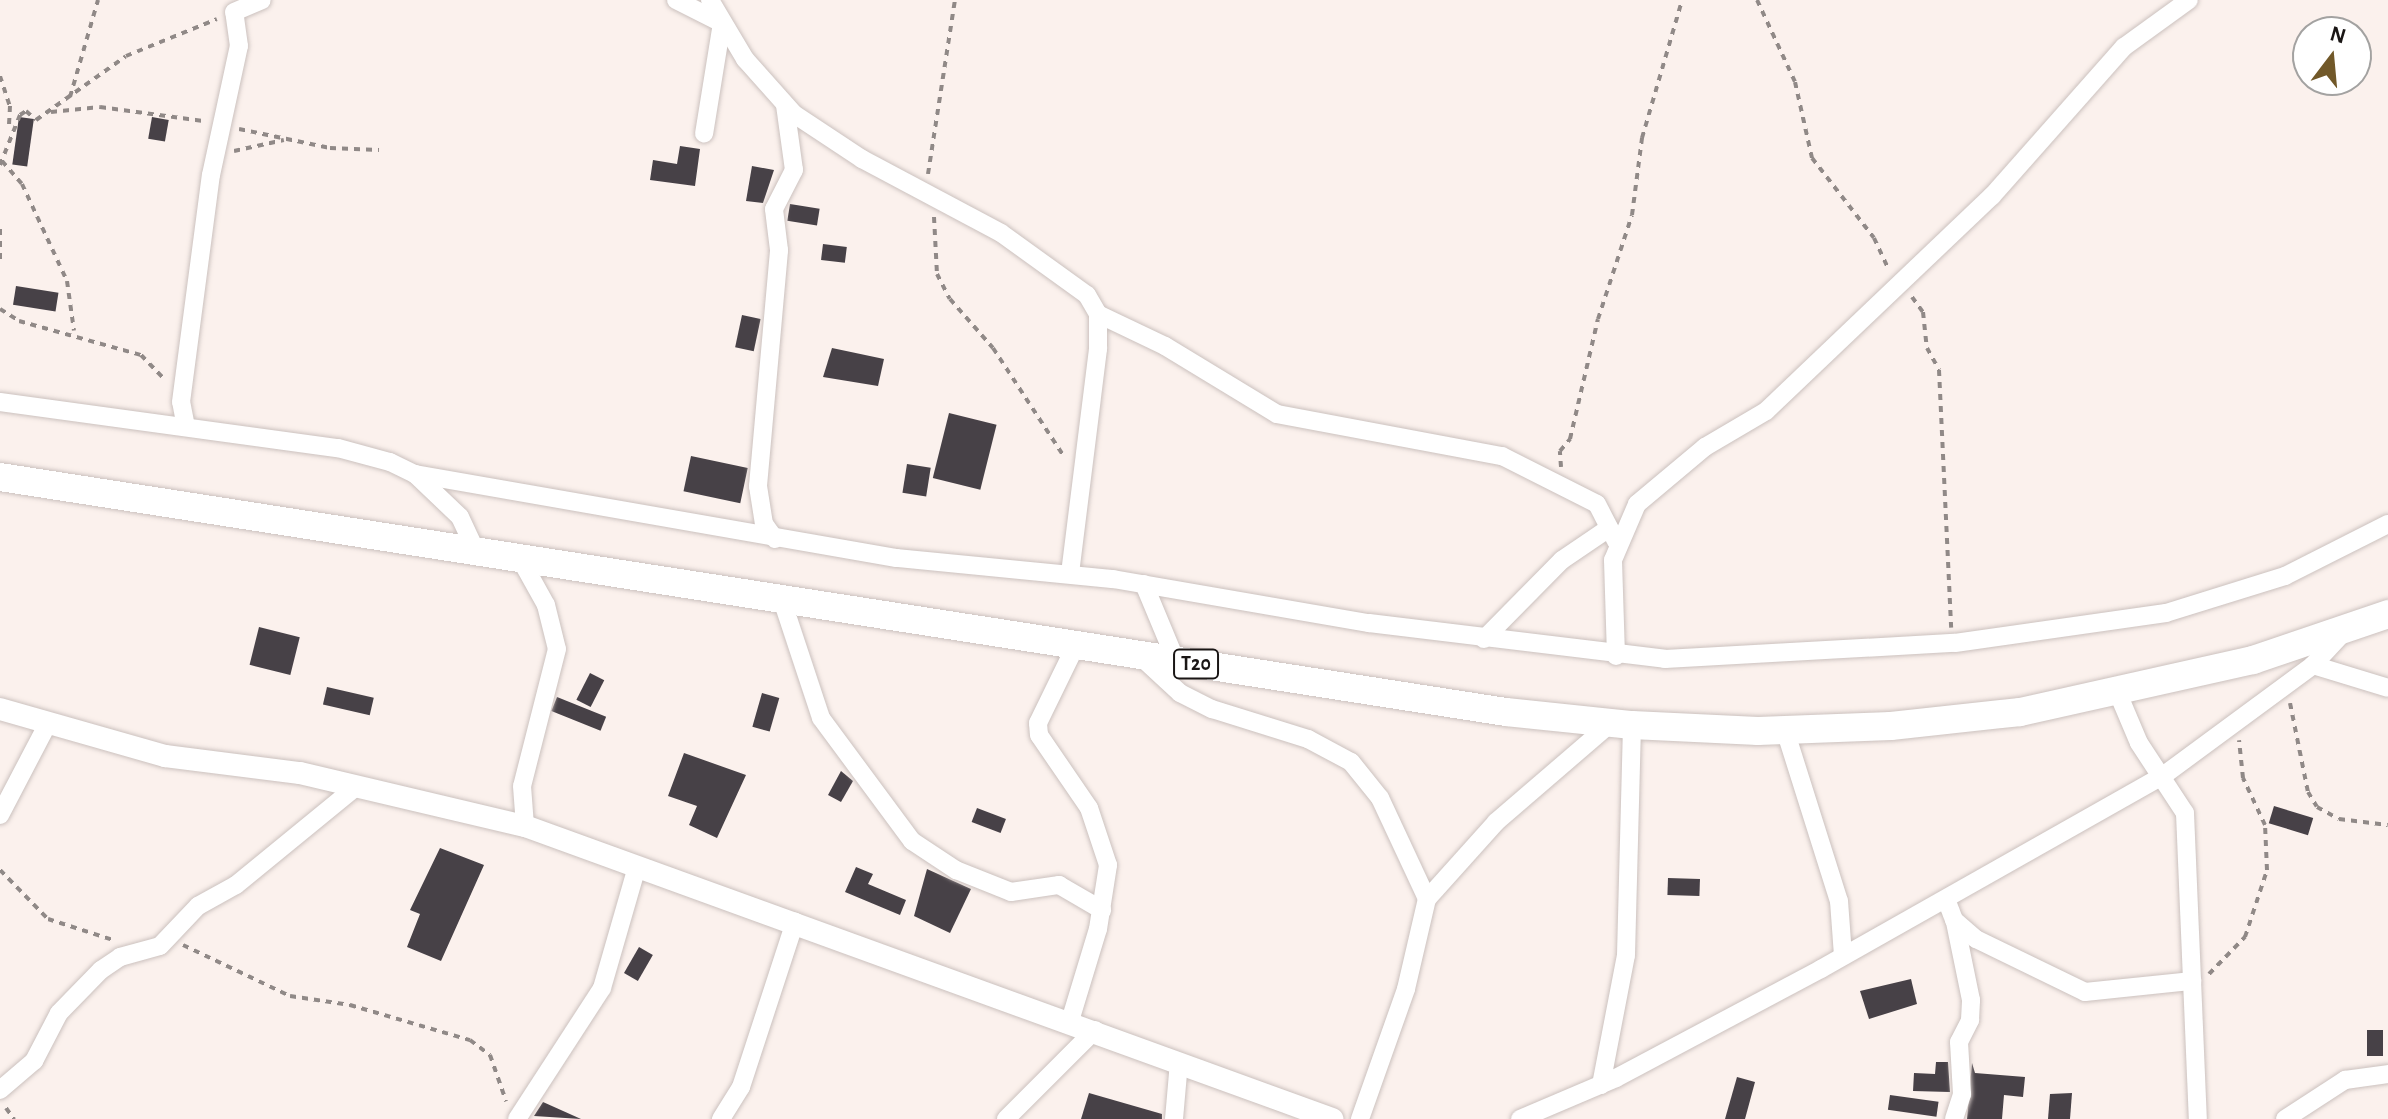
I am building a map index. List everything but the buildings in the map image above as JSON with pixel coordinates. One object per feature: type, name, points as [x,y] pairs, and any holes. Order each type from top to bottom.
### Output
[{"type":"main road","name":"T20","points":[[0,477],[1176,661],[1622,724],[1785,730],[2020,712],[2117,691],[2344,632],[2388,614]]},
{"type":"street","points":[[186,427],[181,408],[217,154],[239,46],[235,6],[262,0]]},
{"type":"street","points":[[676,0],[722,23]]},
{"type":"street","points":[[710,0],[722,23],[785,105],[824,136],[1053,266],[1087,295],[1098,314],[1165,346],[1277,414],[1388,438],[1482,449],[1597,504],[1613,534],[1616,656]]},
{"type":"street","points":[[1484,639],[1562,560],[1613,534],[1660,482],[1766,411],[2028,159],[2124,47],[2189,0]]},
{"type":"street","points":[[704,134],[722,23]]},
{"type":"street","points":[[775,539],[762,516],[758,486],[779,250],[774,209],[794,170],[785,105]]},
{"type":"street","points":[[1070,573],[1098,314]]},
{"type":"street","points":[[0,402],[338,448],[415,474],[775,539],[1070,573],[1484,639],[1616,656],[1722,659],[1955,643],[2166,613],[2285,576],[2388,524]]},
{"type":"street","points":[[415,474],[460,517],[477,553]]},
{"type":"street","points":[[521,560],[546,605],[557,649],[522,786],[525,826]]},
{"type":"street","points":[[1144,584],[1176,661]]},
{"type":"street","points":[[782,600],[821,718],[912,841],[956,870],[1011,892],[1059,885],[1102,910]]},
{"type":"street","points":[[1520,1119],[1601,1085],[1843,956],[2164,775],[2313,665],[2344,632]]},
{"type":"street","points":[[1070,1021],[1102,910],[1108,865],[1099,829],[1039,735],[1038,723],[1076,645]]},
{"type":"street","points":[[1138,655],[1180,693],[1212,709],[1308,739],[1351,762],[1380,798],[1427,899]]},
{"type":"street","points":[[2313,665],[2388,688]]},
{"type":"street","points":[[2117,691],[2139,743],[2164,775],[2185,813],[2189,842],[2198,1119]]},
{"type":"street","points":[[0,709],[47,725],[165,756],[357,786],[525,826],[1095,1030],[1332,1119]]},
{"type":"street","points":[[1360,1119],[1401,1004],[1427,899],[1496,822],[1622,724]]},
{"type":"street","points":[[1601,1085],[1627,944],[1622,724]]},
{"type":"street","points":[[0,815],[47,725]]},
{"type":"street","points":[[1785,730],[1830,864],[1843,956]]},
{"type":"street","points":[[0,1090],[34,1061],[59,1013],[101,970],[167,940],[198,906],[236,885],[357,786]]},
{"type":"street","points":[[512,1111],[602,988],[637,867]]},
{"type":"street","points":[[1946,899],[1954,920],[1971,1000],[1970,1020],[1959,1042],[1962,1094],[1954,1119]]},
{"type":"street","points":[[1954,920],[1976,939],[2085,992],[2192,981]]},
{"type":"street","points":[[721,1119],[741,1087],[795,922]]},
{"type":"street","points":[[1006,1119],[1095,1030]]},
{"type":"street","points":[[1174,1119],[1179,1062]]},
{"type":"street","points":[[2285,1119],[2345,1080],[2388,1074]]},
{"type":"path","points":[[69,99],[98,0]]},
{"type":"path","points":[[955,0],[925,194],[934,214],[937,274],[1061,448],[1077,491]]},
{"type":"path","points":[[1566,489],[1560,451],[1570,439],[1632,215],[1642,138],[1682,0]]},
{"type":"path","points":[[1757,0],[1795,82],[1812,158],[1874,238],[1895,285],[1923,312],[1927,348],[1939,370],[1939,468],[1955,643]]},
{"type":"path","points":[[8,134],[26,111],[36,120],[126,56],[235,6]]},
{"type":"path","points":[[0,76],[10,106],[8,134],[12,144],[1,163],[22,184],[72,292],[74,332]]},
{"type":"path","points":[[51,112],[100,107],[225,126],[286,140],[379,150]]},
{"type":"path","points":[[217,154],[286,140]]},
{"type":"path","points":[[0,229],[0,265]]},
{"type":"path","points":[[0,308],[19,321],[74,332],[148,360],[181,408]]},
{"type":"path","points":[[2286,685],[2308,792],[2317,807],[2339,819],[2388,825]]},
{"type":"path","points":[[2192,981],[2212,973],[2241,943],[2267,870],[2265,825],[2243,778],[2238,721]]},
{"type":"path","points":[[0,870],[48,919],[144,950]]},
{"type":"path","points":[[167,940],[290,996],[350,1005],[470,1040],[500,1072],[512,1111]]}]
